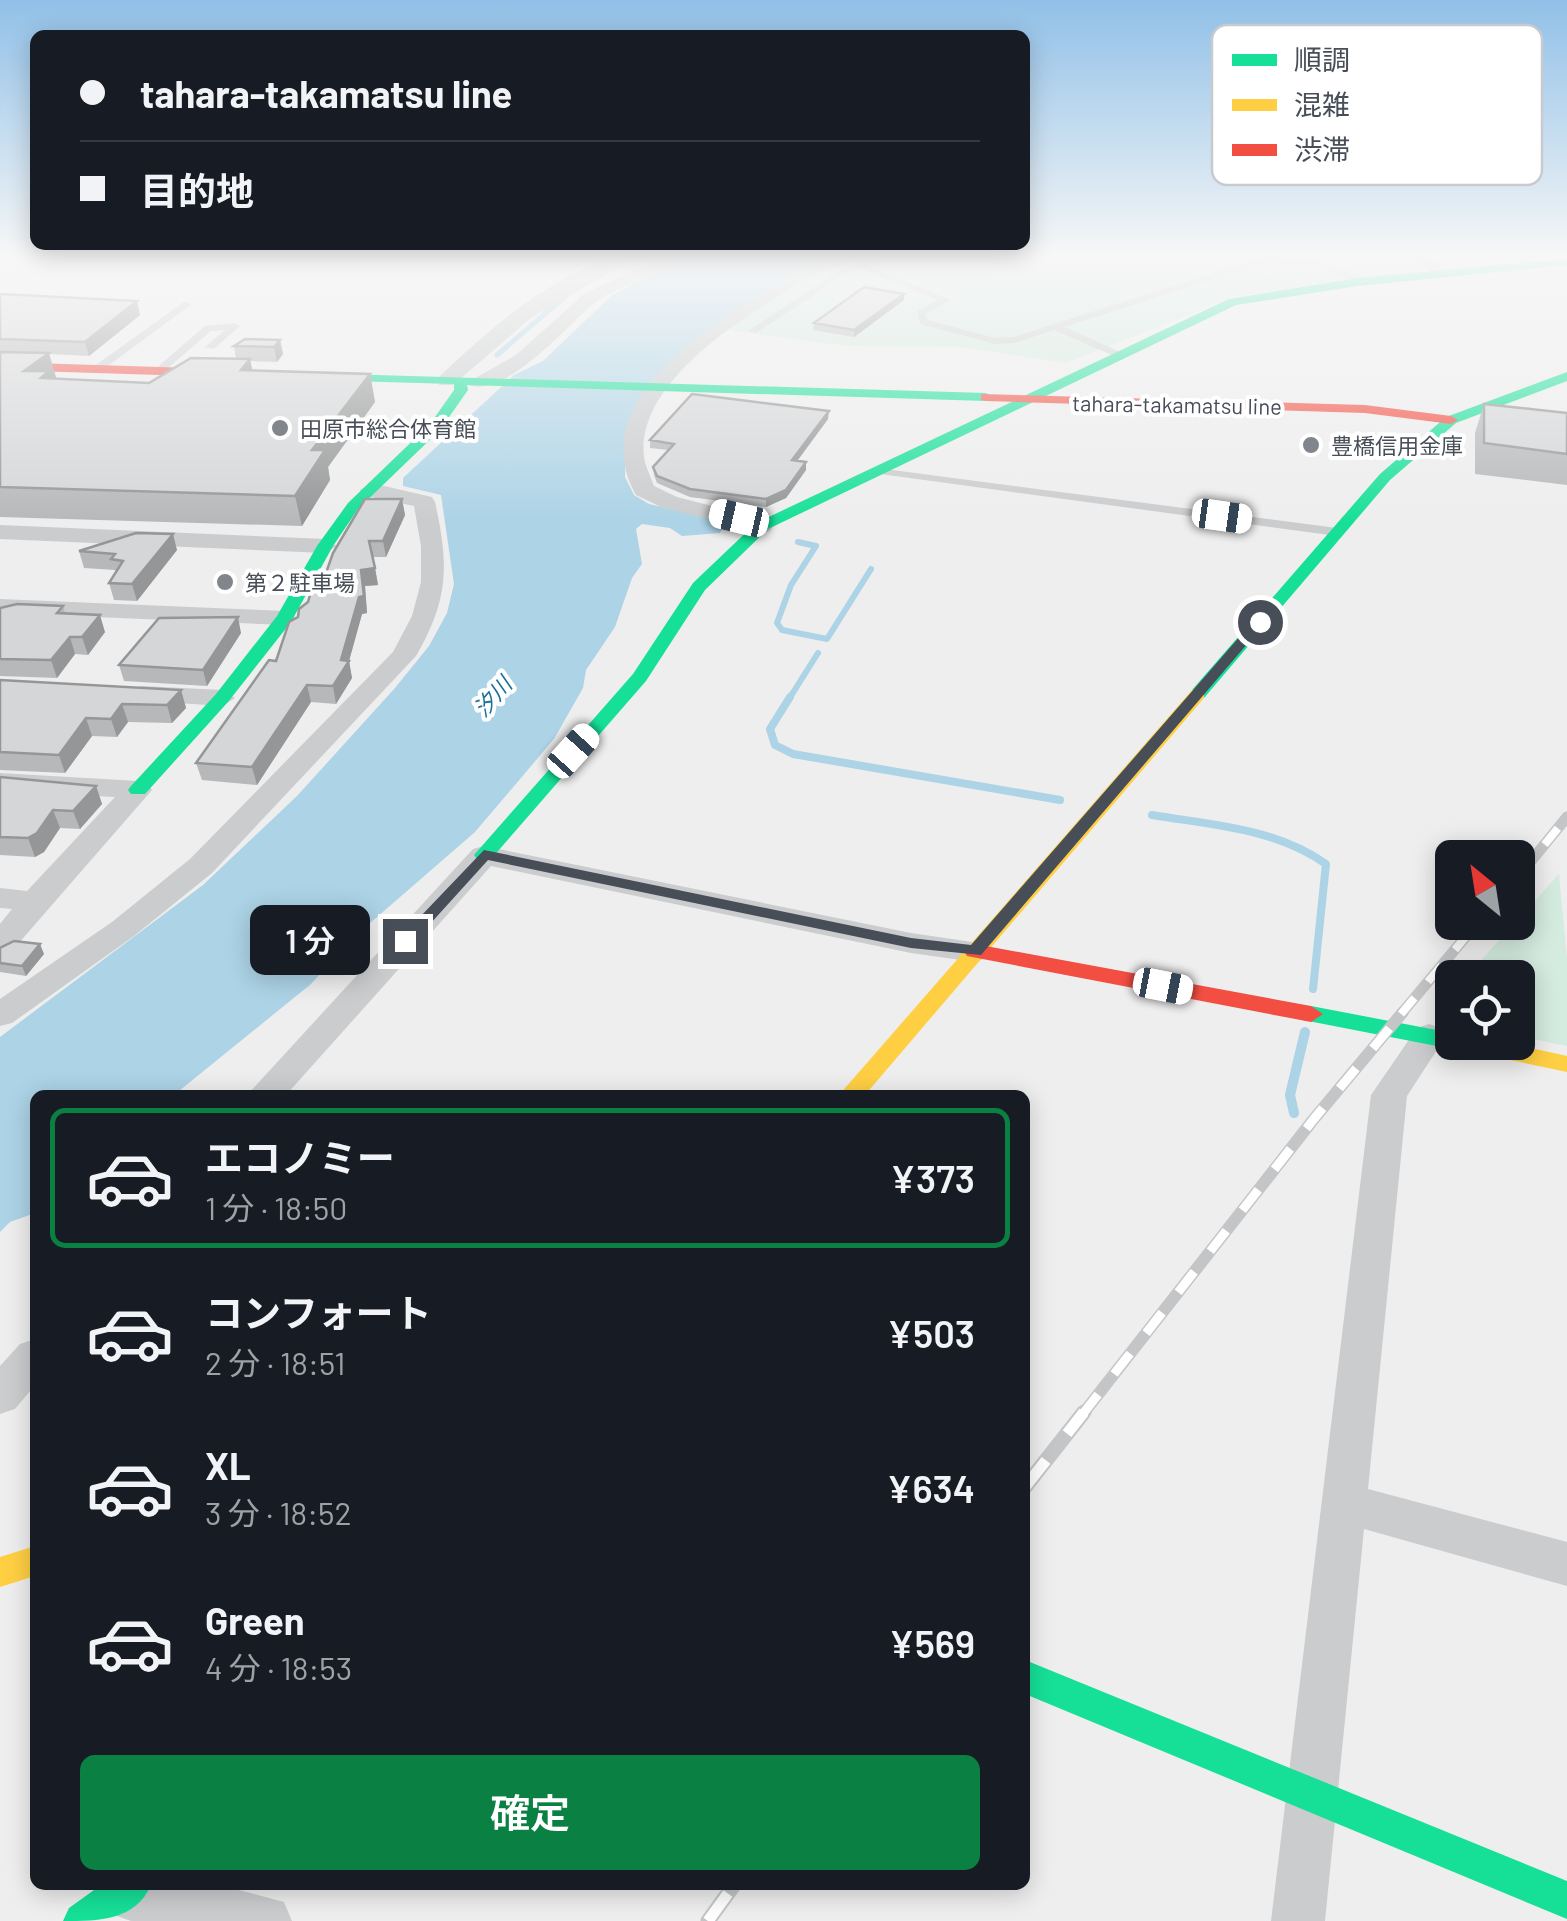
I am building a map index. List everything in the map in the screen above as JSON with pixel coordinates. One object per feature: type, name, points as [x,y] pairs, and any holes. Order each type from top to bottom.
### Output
[{"type":"street","points":[[469,382],[469,358],[488,344]]},
{"type":"street","points":[[0,944],[222,698],[285,618],[325,546],[353,506],[435,426],[469,382],[523,359],[540,344]]},
{"type":"street","points":[[700,344],[654,389],[632,436],[632,457],[644,490],[669,502],[762,526]]},
{"type":"street","points":[[270,1090],[640,677],[699,587],[762,526],[1142,344]]},
{"type":"street","name":"tahara-takamatsu line","points":[[0,366],[1364,409],[1451,420]]},
{"type":"street","points":[[854,1090],[1385,476],[1451,420],[1567,376]]},
{"type":"street","points":[[0,1016],[123,929],[201,866],[403,656],[428,615],[434,582],[434,545],[424,502],[371,490]]},
{"type":"street","points":[[4,536],[325,546]]},
{"type":"street","points":[[0,606],[285,618]]},
{"type":"street","points":[[111,692],[222,698]]},
{"type":"street","points":[[0,782],[138,790]]},
{"type":"street","points":[[484,854],[911,943],[975,951],[1435,1038]]},
{"type":"street","points":[[0,898],[35,901]]},
{"type":"street","points":[[1298,1921],[1390,1095],[1435,1052]]},
{"type":"street","points":[[1535,1058],[1567,1064]]},
{"type":"street","points":[[0,1396],[30,1362]]},
{"type":"street","points":[[1345,1503],[1567,1564]]},
{"type":"street","points":[[0,1572],[30,1563]]},
{"type":"street","points":[[1030,1679],[1567,1900]]},
{"type":"street","points":[[113,1900],[265,1921]]},
{"type":"lane","points":[[97,369],[132,344]]},
{"type":"lane","points":[[158,371],[190,344]]},
{"type":"lane","points":[[210,347],[215,344]]},
{"type":"lane","points":[[1094,344],[1119,354]]},
{"type":"lane","points":[[875,470],[1337,532]]},
{"type":"green space","points":[[830,344],[1115,344],[1066,363],[959,347]]},
{"type":"green space","points":[[1559,874],[1567,959],[1567,1046],[1535,1039],[1535,960],[1481,960],[1499,940],[1535,940],[1535,901]]},
{"type":"water","name":"汐川","points":[[561,344],[710,344],[641,399],[626,428],[625,477],[634,495],[649,504],[732,523],[729,528],[723,527],[720,533],[682,536],[670,528],[642,524],[636,529],[642,564],[632,578],[615,627],[586,670],[583,688],[554,739],[475,832],[354,937],[311,984],[180,1090],[30,1090],[30,1215],[10,1222],[0,1232],[0,1037],[203,885],[297,796],[429,646],[447,613],[454,584],[441,495],[403,486],[403,478],[514,375],[543,361]]},
{"type":"building","points":[[238,344],[277,344],[274,347],[234,346]]},
{"type":"building","points":[[0,352],[49,353],[24,371],[49,371],[41,378],[149,383],[191,358],[250,359],[241,370],[370,374],[312,450],[325,450],[295,496],[0,487]]},
{"type":"building","points":[[692,394],[829,411],[792,460],[806,462],[786,490],[766,499],[690,489],[657,476],[653,467],[674,444],[650,440]]},
{"type":"building","points":[[1484,404],[1567,413],[1567,454],[1484,443]]},
{"type":"building","points":[[365,499],[402,499],[383,541],[369,541],[375,568],[361,570],[364,596],[359,597],[341,660],[349,661],[333,686],[307,685],[252,767],[196,763],[269,660],[276,661],[289,622],[298,617],[312,588],[319,587],[318,578],[326,573],[333,553]]},
{"type":"building","points":[[136,533],[173,534],[132,584],[109,583],[123,561],[111,559],[115,554],[79,551]]},
{"type":"building","points":[[17,604],[63,606],[57,613],[100,615],[82,637],[70,637],[51,660],[0,659],[0,608]]},
{"type":"building","points":[[238,617],[203,670],[119,665],[159,618]]},
{"type":"building","points":[[0,680],[181,690],[167,705],[122,704],[111,719],[86,718],[59,755],[0,752]]},
{"type":"building","points":[[0,777],[96,786],[73,811],[53,810],[37,833],[28,838],[0,837]]},
{"type":"building","points":[[14,941],[40,944],[22,966],[0,963],[0,948]]},
{"type":"waterway","points":[[497,355],[510,344]]},
{"type":"waterway","points":[[798,542],[816,546],[791,585],[777,623],[782,630],[827,639],[871,569]]},
{"type":"waterway","points":[[789,699],[818,653]]},
{"type":"waterway","points":[[790,697],[770,729],[775,745],[793,754],[1060,800]]},
{"type":"waterway","points":[[1152,815],[1264,835],[1326,864],[1313,989]]},
{"type":"waterway","points":[[1294,1113],[1290,1095],[1305,1032]]},
{"type":"railway","points":[[1535,856],[1567,817]]},
{"type":"railway","points":[[1401,1014],[1463,940]]},
{"type":"railway","points":[[1082,1415],[1313,1120],[1403,1012]]},
{"type":"railway","points":[[1030,1481],[1084,1412]]},
{"type":"railway","points":[[708,1921],[730,1890]]},
{"type":"traffic: fast","points":[[484,855],[640,677],[699,587],[762,526],[1145,344]]},
{"type":"traffic: fast","points":[[1451,420],[1567,376]]},
{"type":"traffic: fast","points":[[349,377],[986,397]]},
{"type":"traffic: fast","points":[[138,790],[222,698],[285,618],[325,546],[353,506],[435,427],[461,390],[460,381]]},
{"type":"traffic: fast","points":[[1198,694],[1385,477],[1451,420]]},
{"type":"traffic: fast","points":[[1311,1014],[1435,1038]]},
{"type":"traffic: fast","points":[[1030,1679],[1567,1900]]},
{"type":"traffic: fast","points":[[82,1921],[126,1890]]},
{"type":"traffic: slow","points":[[855,1090],[1198,694]]},
{"type":"traffic: slow","points":[[1535,1057],[1567,1064]]},
{"type":"traffic: slow","points":[[0,1572],[30,1563]]},
{"type":"traffic: jam","points":[[0,366],[349,377]]},
{"type":"traffic: jam","points":[[986,397],[1365,409],[1451,420]]},
{"type":"traffic: jam","points":[[975,951],[1311,1014]]},
{"type":"place","name":"田原市総合体育館","points":[[280,428]]},
{"type":"place","name":"豊橋信用金庫","points":[[1311,445]]},
{"type":"place","name":"第２駐車場","points":[[225,582]]},
{"type":"route","points":[[405,941],[484,854],[911,943],[975,951],[1260,622]]}]
